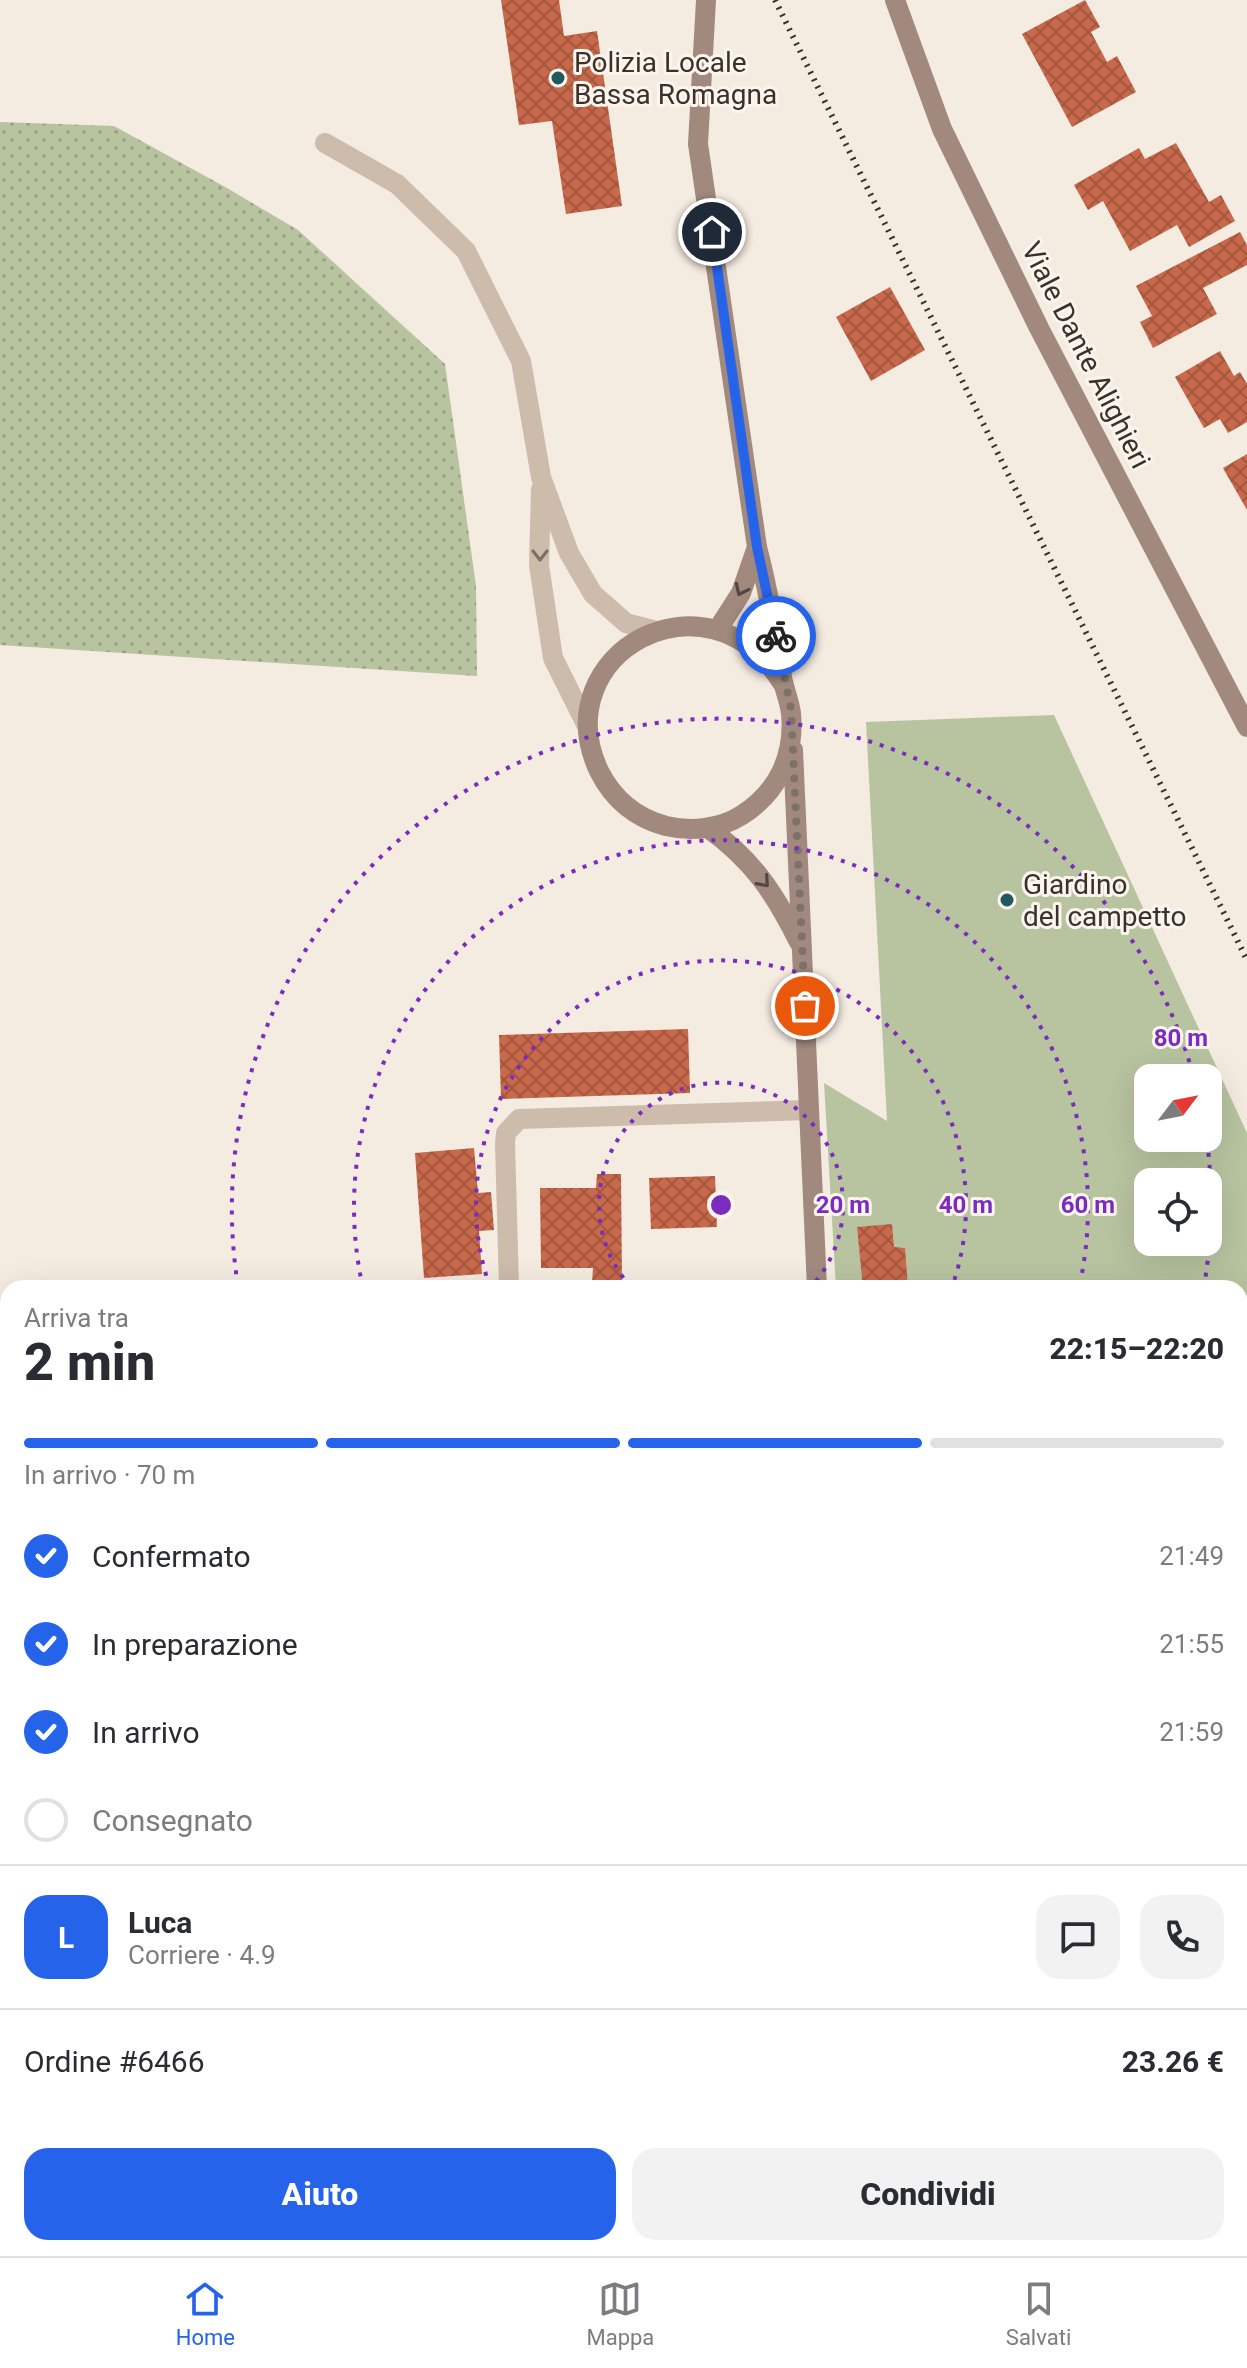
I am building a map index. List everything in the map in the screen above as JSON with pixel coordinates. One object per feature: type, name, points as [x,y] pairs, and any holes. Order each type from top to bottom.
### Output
[{"type":"street","points":[[706,0],[698,144],[757,547],[772,606],[783,684],[791,709],[817,1280]]},
{"type":"street","name":"Viale Dante Alighieri","points":[[895,0],[942,129],[1039,328],[1247,727]]},
{"type":"street","points":[[325,143],[397,184],[466,251],[521,361],[541,477],[569,553],[593,594],[626,623],[656,631]]},
{"type":"street","points":[[541,477],[539,565],[553,658],[588,728]]},
{"type":"street","points":[[718,629],[741,593],[757,547]]},
{"type":"street","points":[[783,684],[757,650],[718,629],[698,626],[656,631],[633,642],[615,658],[600,680],[591,703],[588,728],[593,757],[605,784],[625,806],[650,822],[679,829],[708,828],[734,821],[756,806],[775,785],[787,761],[792,734]]},
{"type":"street","points":[[708,828],[735,847],[776,896],[804,953]]},
{"type":"street","points":[[509,1280],[505,1143],[511,1125],[527,1116],[809,1110]]},
{"type":"green space","points":[[0,122],[114,126],[298,230],[445,364],[476,586],[477,676],[0,645]]},
{"type":"green space","name":"Giardino del campetto","points":[[1054,715],[1215,1064],[1134,1064],[1134,1152],[1222,1152],[1222,1079],[1247,1133],[1247,1280],[836,1280],[824,1083],[887,1121],[866,722]]},
{"type":"building","name":"Polizia Locale Bassa Romagna","points":[[501,0],[559,0],[564,36],[597,31],[622,206],[566,214],[552,121],[519,125]]},
{"type":"building","points":[[1085,0],[1100,27],[1091,32],[1107,62],[1117,56],[1136,92],[1072,127],[1022,34]]},
{"type":"building","points":[[1176,143],[1209,202],[1221,195],[1235,221],[1189,247],[1177,225],[1130,251],[1103,201],[1088,210],[1074,185],[1139,148],[1145,159]]},
{"type":"building","points":[[1240,232],[1247,245],[1247,265],[1203,288],[1217,314],[1153,348],[1140,322],[1152,316],[1136,286]]},
{"type":"building","points":[[890,287],[925,350],[871,381],[836,317]]},
{"type":"building","points":[[1220,351],[1234,376],[1240,372],[1247,384],[1247,422],[1228,433],[1220,419],[1204,428],[1175,377]]},
{"type":"building","points":[[1247,454],[1247,510],[1223,468]]},
{"type":"building","points":[[688,1029],[690,1093],[501,1099],[499,1035]]},
{"type":"building","points":[[474,1148],[478,1193],[491,1192],[494,1230],[479,1231],[482,1274],[424,1278],[415,1153]]},
{"type":"building","points":[[597,1174],[621,1174],[622,1280],[592,1280],[593,1268],[541,1268],[540,1188],[596,1188]]},
{"type":"building","points":[[715,1176],[717,1227],[651,1229],[649,1178]]},
{"type":"building","points":[[892,1224],[894,1247],[905,1248],[907,1280],[862,1280],[857,1227]]},
{"type":"railway","points":[[775,0],[1247,960]]},
{"type":"way so far","points":[[776,636],[783,684],[791,709],[805,1006]]},
{"type":"place","name":"Polizia Locale Bassa Romagna","points":[[558,78]]},
{"type":"place","name":"Giardino del campetto","points":[[1007,900]]},
{"type":"route","points":[[712,232],[757,547],[776,636]]}]
